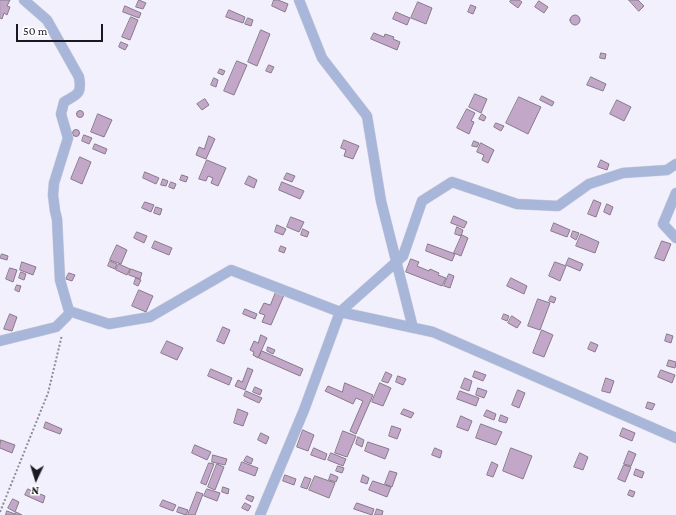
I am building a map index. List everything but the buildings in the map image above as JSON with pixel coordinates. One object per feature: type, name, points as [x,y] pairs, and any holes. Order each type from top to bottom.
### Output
[{"type":"street","points":[[24,0],[47,20],[79,77],[81,87],[77,94],[64,102],[61,114],[68,138],[54,183],[53,195],[57,219],[60,280],[69,311],[109,324],[150,317],[231,270],[340,312],[440,335],[676,438]]},
{"type":"street","points":[[298,0],[322,58],[367,116],[381,202],[413,328]]},
{"type":"street","points":[[260,515],[304,410],[340,312],[403,256],[422,201],[452,182],[517,204],[558,206],[589,184],[622,173],[667,170],[676,164]]},
{"type":"street","points":[[676,194],[663,224],[676,238]]},
{"type":"street","points":[[0,341],[56,327],[68,316]]},
{"type":"path","points":[[0,512],[48,393],[68,316]]}]
